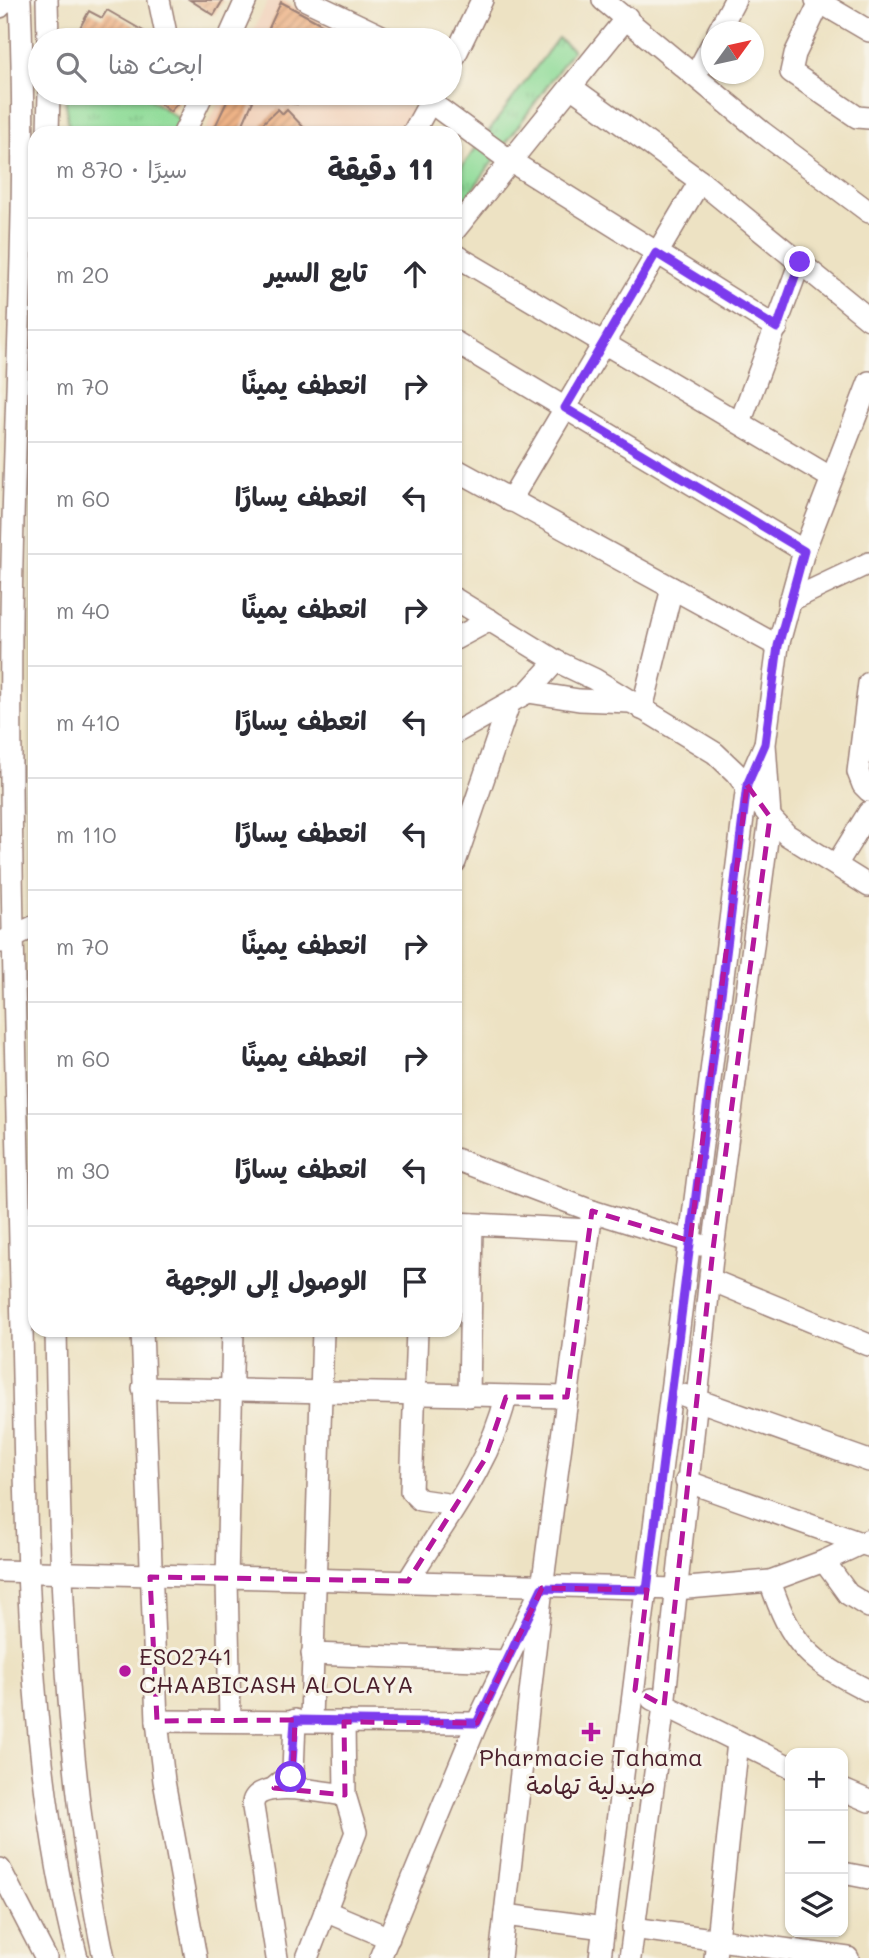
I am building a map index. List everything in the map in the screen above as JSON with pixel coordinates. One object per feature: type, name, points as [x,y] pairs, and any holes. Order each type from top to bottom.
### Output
[{"type":"street","points":[[0,7],[5,0]]},
{"type":"street","points":[[20,0],[23,72],[7,940],[28,1572],[41,1762],[61,1895],[77,1958]]},
{"type":"street","points":[[47,0],[48,28]]},
{"type":"street","points":[[159,0],[165,28]]},
{"type":"street","points":[[233,28],[246,0]]},
{"type":"street","points":[[306,0],[365,28]]},
{"type":"street","points":[[462,41],[482,0]]},
{"type":"street","points":[[603,0],[627,17],[762,132],[869,212]]},
{"type":"street","points":[[724,21],[735,0]]},
{"type":"street","points":[[869,31],[818,1],[795,54],[791,72],[793,77],[857,117],[869,118]]},
{"type":"street","points":[[462,221],[627,17]]},
{"type":"street","points":[[695,76],[701,65]]},
{"type":"street","points":[[571,87],[699,181],[869,319]]},
{"type":"street","points":[[48,126],[49,105]]},
{"type":"street","points":[[187,126],[197,105]]},
{"type":"street","points":[[417,126],[429,105]]},
{"type":"street","points":[[443,105],[509,160],[777,328]]},
{"type":"street","points":[[510,501],[699,181]]},
{"type":"street","points":[[462,259],[830,477]]},
{"type":"street","points":[[740,423],[800,262]]},
{"type":"street","points":[[462,346],[804,551]]},
{"type":"street","points":[[630,1958],[664,1706],[686,1481],[713,1250],[770,817],[765,744],[778,646],[804,551],[830,477],[869,382]]},
{"type":"street","points":[[462,473],[778,646]]},
{"type":"street","points":[[789,601],[869,563]]},
{"type":"street","points":[[636,706],[672,589]]},
{"type":"street","points":[[462,603],[715,753],[747,785],[787,835],[869,886]]},
{"type":"street","points":[[462,635],[490,620]]},
{"type":"street","points":[[462,729],[528,692],[556,661]]},
{"type":"street","points":[[869,683],[863,785],[869,791]]},
{"type":"street","points":[[528,692],[636,706]]},
{"type":"street","points":[[462,842],[509,704]]},
{"type":"street","points":[[600,1958],[747,785],[765,744]]},
{"type":"street","points":[[836,865],[869,812]]},
{"type":"street","points":[[7,940],[28,930]]},
{"type":"street","points":[[462,1162],[590,1220],[690,1241],[713,1250]]},
{"type":"street","points":[[468,1396],[464,1224],[590,1220]]},
{"type":"street","points":[[500,1958],[542,1588],[590,1220]]},
{"type":"street","points":[[711,1280],[869,1345]]},
{"type":"street","points":[[56,1337],[61,1573],[77,1793],[104,1958]]},
{"type":"street","points":[[142,1337],[157,1721],[164,1781],[196,1958]]},
{"type":"street","points":[[230,1720],[226,1580],[233,1337]]},
{"type":"street","points":[[274,1788],[293,1772],[312,1654],[323,1337]]},
{"type":"street","points":[[417,1337],[411,1491],[420,1500],[454,1505]]},
{"type":"street","points":[[143,1388],[567,1397]]},
{"type":"street","points":[[670,1390],[869,1461]]},
{"type":"street","points":[[408,1581],[485,1459],[498,1429],[506,1397]]},
{"type":"street","points":[[686,1481],[867,1543]]},
{"type":"street","points":[[0,1571],[226,1580],[408,1581],[647,1590],[770,1581],[867,1543]]},
{"type":"street","points":[[824,1561],[848,1594],[869,1607]]},
{"type":"street","points":[[770,1581],[782,1619],[792,1636],[815,1659],[869,1691]]},
{"type":"street","points":[[380,1958],[477,1723],[542,1588]]},
{"type":"street","points":[[312,1654],[506,1661]]},
{"type":"street","points":[[635,1690],[785,1765]]},
{"type":"street","points":[[157,1721],[477,1723]]},
{"type":"street","points":[[307,1958],[356,1832],[345,1795],[344,1721]]},
{"type":"street","points":[[716,1948],[738,1742]]},
{"type":"street","points":[[276,1958],[252,1800],[259,1790],[274,1788],[345,1795]]},
{"type":"street","points":[[848,1792],[869,1801]]},
{"type":"street","points":[[0,1869],[46,1958]]},
{"type":"street","points":[[848,1873],[869,1878]]},
{"type":"street","points":[[325,1911],[389,1938]]},
{"type":"street","points":[[505,1915],[604,1928]]},
{"type":"street","points":[[633,1928],[716,1948],[848,1958]]},
{"type":"highlighted area","points":[[747,785],[770,817],[713,1249],[664,1706],[635,1690],[647,1590],[542,1588],[477,1723],[344,1722],[345,1795],[274,1788],[293,1772],[295,1720],[157,1721],[150,1577],[408,1581],[485,1459],[506,1397],[567,1397],[592,1211],[690,1241]]},
{"type":"shaded area","points":[[268,0],[283,0],[336,28],[255,28]]},
{"type":"shaded area","points":[[218,105],[408,105],[412,110],[404,126],[208,126]]},
{"type":"green space","points":[[558,38],[573,50],[462,204],[462,167]]},
{"type":"green space","points":[[66,105],[159,105],[182,121],[179,126],[68,125]]},
{"type":"building","points":[[190,0],[223,0],[214,15]]},
{"type":"building","points":[[281,2],[329,28],[269,28]]},
{"type":"building","points":[[107,10],[138,28],[80,28],[89,11],[102,18]]},
{"type":"building","points":[[162,105],[176,105],[170,112]]},
{"type":"building","points":[[225,105],[251,105],[242,126],[215,126]]},
{"type":"building","points":[[278,109],[283,114],[287,110],[302,126],[264,126],[262,124]]},
{"type":"place","name":"ES02741 CHAABICASH ALOLAYA","points":[[125,1671]]},
{"type":"place","name":"Pharmacie Tahama صيدلية تهامة","points":[[591,1732]]},
{"type":"route","points":[[291,1777],[294,1766],[295,1720],[477,1723],[542,1588],[647,1590],[747,785],[765,744],[778,646],[804,551],[565,408],[656,253],[777,328],[800,262]]}]
